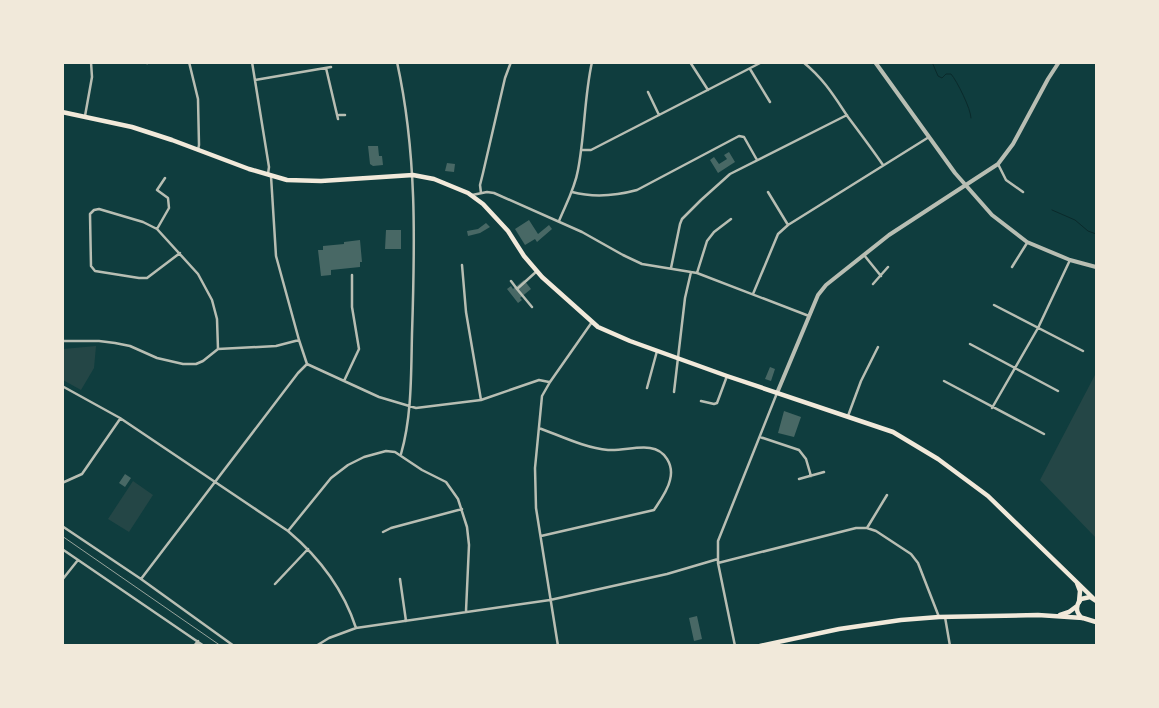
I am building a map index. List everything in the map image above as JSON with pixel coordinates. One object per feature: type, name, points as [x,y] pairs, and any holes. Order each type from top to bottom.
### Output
[{"type":"main road","points":[[62,112],[132,126],[270,176],[287,180],[321,181],[413,175],[434,179],[472,195],[483,204],[508,232],[524,256],[538,271],[592,322],[616,335],[657,351],[893,432],[938,459],[988,496],[1095,599]]},
{"type":"main road","points":[[1076,582],[1080,592],[1077,613],[1083,618]]},
{"type":"main road","points":[[1059,616],[1069,612],[1084,598],[1095,599]]},
{"type":"main road","points":[[760,646],[839,630],[901,620],[938,617],[1059,616],[1083,618],[1096,622]]},
{"type":"street","points":[[85,116],[92,77],[92,62]]},
{"type":"street","points":[[189,62],[198,99],[200,145],[198,150]]},
{"type":"street","points":[[252,62],[269,167],[276,256],[307,364],[379,397],[421,409],[481,400],[539,380],[550,382]]},
{"type":"street","points":[[397,62],[413,175],[414,268],[410,393],[401,454]]},
{"type":"street","points":[[481,193],[480,185],[510,62]]},
{"type":"street","points":[[559,220],[572,192],[578,171],[587,86],[592,62]]},
{"type":"street","points":[[690,62],[708,90]]},
{"type":"street","points":[[581,150],[591,150],[762,62]]},
{"type":"street","points":[[803,62],[834,94],[883,165]]},
{"type":"street","points":[[875,62],[966,186],[992,215],[1027,242],[1070,260],[1096,267]]},
{"type":"street","points":[[735,646],[718,561],[718,541],[818,295],[826,286],[890,235],[998,164],[1013,144],[1059,62]]},
{"type":"street","points":[[255,80],[331,67]]},
{"type":"street","points":[[326,68],[338,119]]},
{"type":"street","points":[[750,69],[770,102]]},
{"type":"street","points":[[648,92],[659,115]]},
{"type":"street","points":[[338,115],[345,115]]},
{"type":"street","points":[[671,268],[682,219],[721,181],[756,160],[847,115]]},
{"type":"street","points":[[572,192],[603,196],[637,190],[739,136],[744,137],[756,160]]},
{"type":"street","points":[[753,294],[778,234],[788,225],[930,137]]},
{"type":"street","points":[[998,164],[1006,180],[1023,192]]},
{"type":"street","points":[[157,229],[169,208],[168,198],[157,190],[164,178]]},
{"type":"street","points":[[472,195],[487,192],[494,194],[559,220],[642,264],[691,272],[809,316]]},
{"type":"street","points":[[768,192],[788,225]]},
{"type":"street","points":[[180,253],[147,278],[95,271],[91,266],[90,214],[99,208],[143,222],[157,229],[180,253],[198,274],[212,300],[217,319],[218,349]]},
{"type":"street","points":[[697,274],[708,241],[714,232],[731,219]]},
{"type":"street","points":[[1012,267],[1027,242]]},
{"type":"street","points":[[864,255],[880,276]]},
{"type":"street","points":[[992,408],[1038,328],[1070,260]]},
{"type":"street","points":[[462,265],[466,312],[481,400]]},
{"type":"street","points":[[873,284],[888,267]]},
{"type":"street","points":[[518,289],[538,271]]},
{"type":"street","points":[[674,392],[685,298],[691,272]]},
{"type":"street","points":[[344,381],[359,349],[352,307],[352,275]]},
{"type":"street","points":[[510,281],[532,307]]},
{"type":"street","points":[[994,305],[1083,351]]},
{"type":"street","points":[[558,646],[536,508],[535,468],[542,396],[592,322]]},
{"type":"street","points":[[62,342],[115,342],[130,346],[157,358],[182,364],[196,364],[218,349],[276,346],[299,340]]},
{"type":"street","points":[[970,344],[1058,391]]},
{"type":"street","points":[[848,416],[861,381],[878,348]]},
{"type":"street","points":[[647,388],[657,351]]},
{"type":"street","points":[[141,579],[302,367],[307,364]]},
{"type":"street","points":[[701,401],[717,403],[727,376]]},
{"type":"street","points":[[944,381],[1044,434]]},
{"type":"street","points":[[62,386],[120,418],[288,531],[309,548],[333,580],[353,618],[356,628]]},
{"type":"street","points":[[62,483],[82,474],[120,418]]},
{"type":"street","points":[[539,428],[596,448],[610,450],[651,448],[664,454],[669,461],[671,470],[670,480],[654,510],[541,536]]},
{"type":"street","points":[[760,437],[799,450],[806,459],[810,476]]},
{"type":"street","points":[[288,531],[331,478],[348,465],[386,451],[401,454],[422,470],[446,482],[458,499],[467,527],[469,545],[466,611]]},
{"type":"street","points":[[799,479],[824,472]]},
{"type":"street","points":[[867,528],[887,495]]},
{"type":"street","points":[[383,532],[462,509]]},
{"type":"street","points":[[62,526],[141,579],[234,646]]},
{"type":"street","points":[[316,646],[329,638],[356,628],[550,600],[856,528],[867,528],[884,535],[914,558],[938,617]]},
{"type":"street","points":[[275,584],[309,548]]},
{"type":"street","points":[[62,549],[204,646]]},
{"type":"street","points":[[62,580],[78,560]]},
{"type":"street","points":[[400,579],[406,621]]},
{"type":"street","points":[[945,617],[950,646]]},
{"type":"street","points":[[194,646],[198,641]]},
{"type":"shaded area","points":[[96,346],[94,368],[81,390],[63,380],[63,349]]},
{"type":"shaded area","points":[[1096,373],[1096,538],[1040,480]]},
{"type":"shaded area","points":[[133,481],[153,495],[129,532],[108,519]]},
{"type":"building","points":[[368,146],[378,146],[379,156],[382,156],[383,165],[373,166],[370,164]]},
{"type":"building","points":[[729,152],[735,162],[718,173],[710,160],[714,157],[719,164],[727,159],[724,155]]},
{"type":"building","points":[[447,163],[455,164],[454,172],[445,171]]},
{"type":"building","points":[[529,220],[538,234],[549,225],[552,229],[537,242],[535,239],[525,245],[515,229]]},
{"type":"building","points":[[486,223],[490,227],[480,233],[468,236],[467,231],[478,229]]},
{"type":"building","points":[[386,230],[401,230],[401,249],[385,249]]},
{"type":"building","points":[[360,240],[362,262],[360,262],[360,267],[331,270],[331,275],[321,276],[318,250],[323,250],[323,246]]},
{"type":"building","points":[[524,280],[531,289],[520,298],[522,300],[518,303],[507,289],[511,286],[513,289]]},
{"type":"building","points":[[770,367],[775,369],[771,381],[765,379]]},
{"type":"building","points":[[784,411],[801,417],[794,437],[778,433]]},
{"type":"building","points":[[125,474],[131,478],[125,487],[119,483]]},
{"type":"building","points":[[697,616],[702,639],[694,641],[689,618]]},
{"type":"waterway","points":[[932,62],[938,76],[942,78],[946,74],[951,74],[954,78],[966,102],[971,118]]},
{"type":"waterway","points":[[1052,210],[1075,220],[1088,231],[1096,234]]},
{"type":"railway","points":[[62,536],[221,646]]}]
